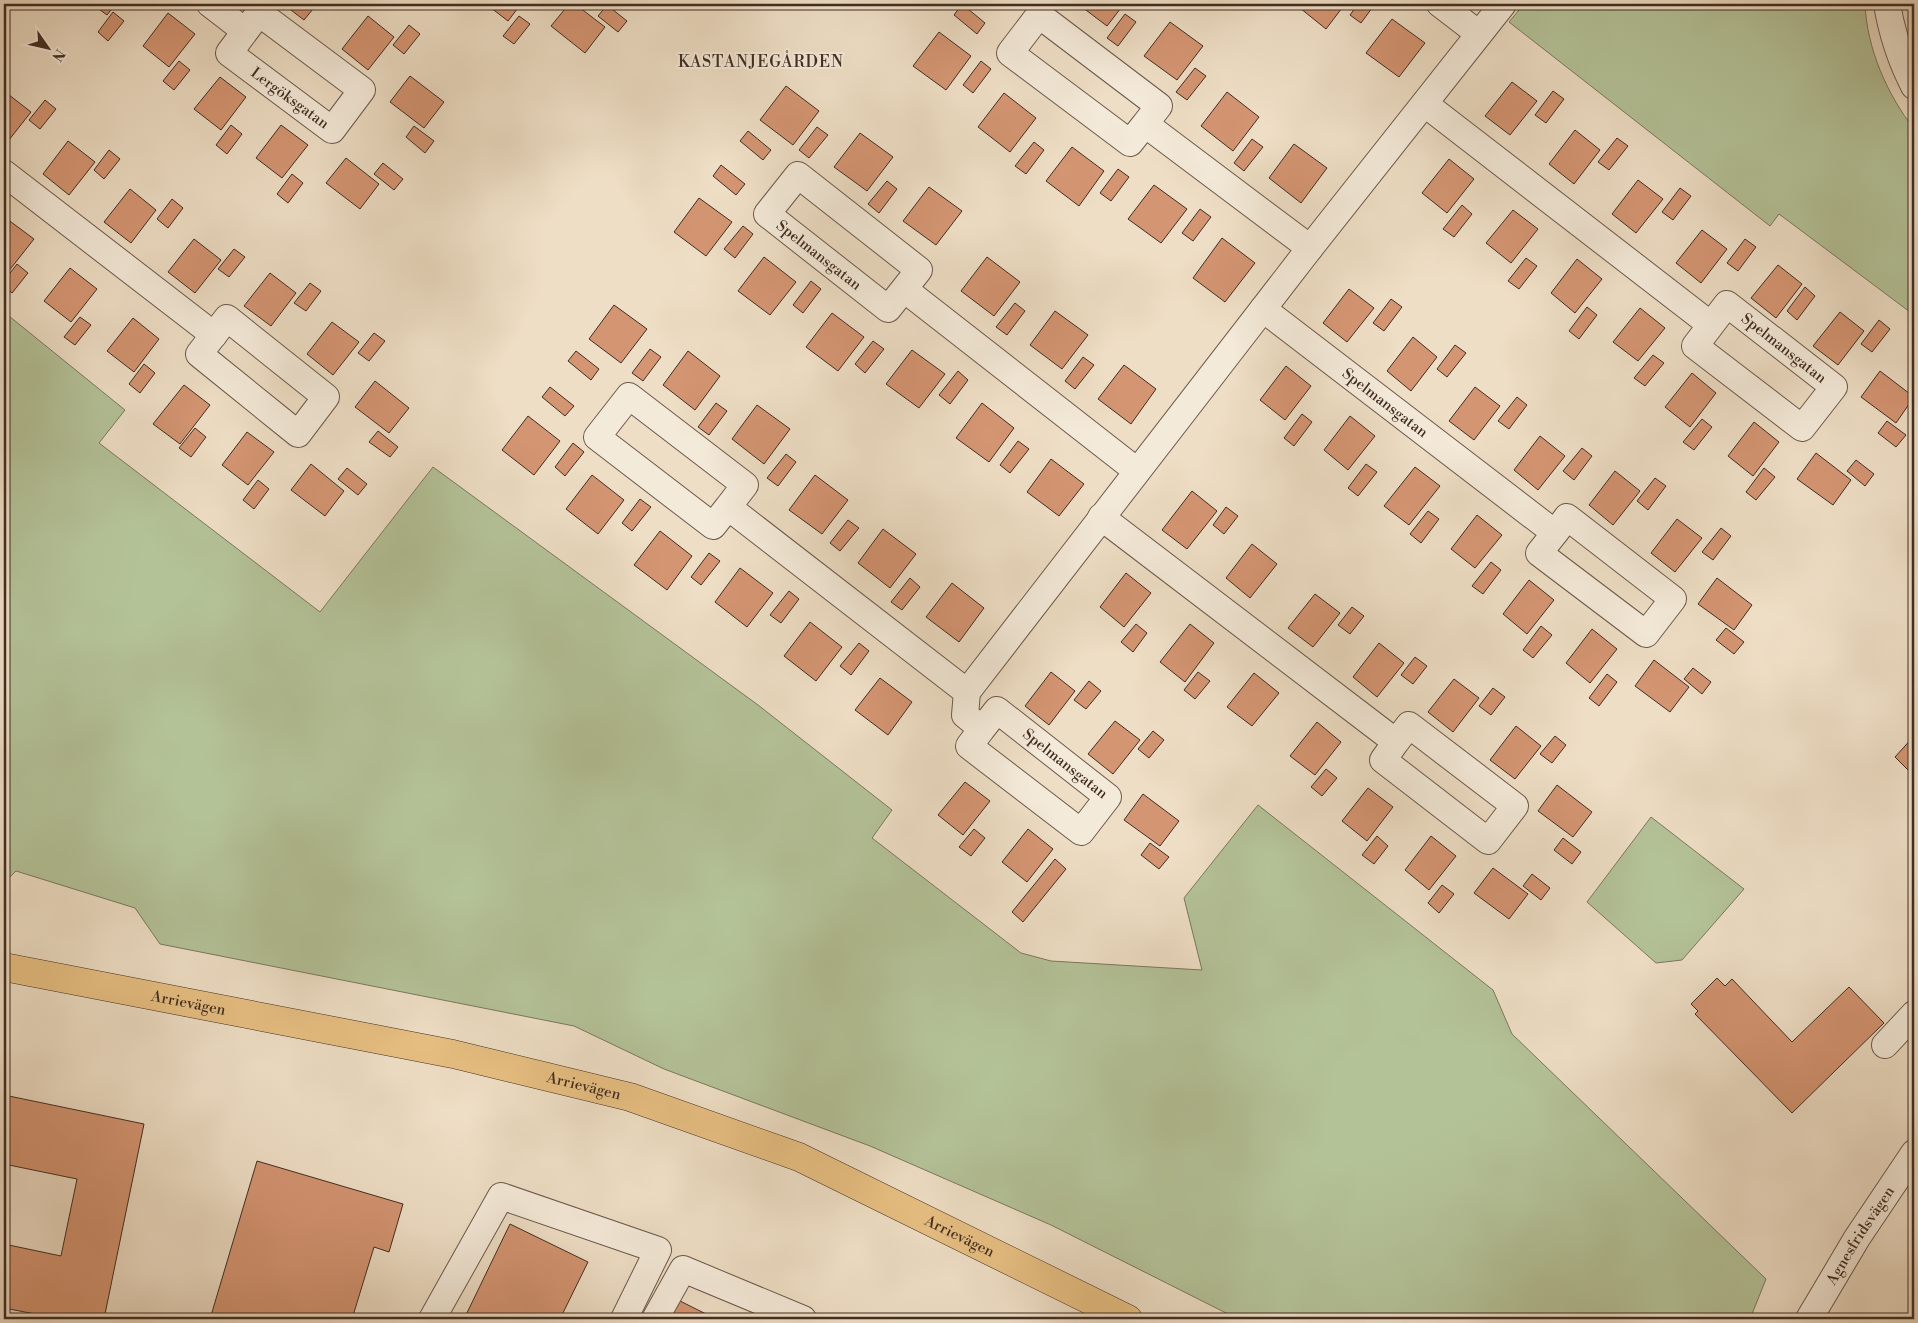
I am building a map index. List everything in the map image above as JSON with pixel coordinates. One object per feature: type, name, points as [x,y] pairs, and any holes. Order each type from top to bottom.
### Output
[{"type":"main road","name":"Arrievägen","points":[[4,967],[453,1054],[630,1097],[799,1157],[1128,1319]]},
{"type":"street","points":[[210,4],[245,31]]},
{"type":"street","points":[[1440,4],[1479,34]]},
{"type":"street","points":[[982,729],[965,715],[967,692],[1310,248],[1503,4]]},
{"type":"street","points":[[1887,4],[1891,31],[1903,65],[1914,86]]},
{"type":"street","name":"Lergöksgatan","points":[[259,13],[362,90],[332,130],[229,53],[245,31],[259,13]]},
{"type":"street","points":[[1038,15],[1159,106],[1145,124],[1130,143],[1010,52],[1038,15]]},
{"type":"street","points":[[1425,104],[1712,325]]},
{"type":"street","points":[[1145,124],[1310,248]]},
{"type":"street","points":[[4,174],[214,335]]},
{"type":"street","name":"Spelmansgatan","points":[[798,176],[918,270],[904,289],[888,309],[768,214],[798,176]]},
{"type":"street","points":[[904,289],[1137,471]]},
{"type":"street","name":"Spelmansgatan","points":[[1727,304],[1834,386],[1802,428],[1695,346],[1712,325],[1727,304]]},
{"type":"street","name":"Spelmansgatan","points":[[1263,309],[1555,533]]},
{"type":"street","points":[[227,318],[326,397],[298,434],[199,354],[214,335],[227,318]]},
{"type":"street","points":[[629,396],[745,485],[728,507],[713,526],[597,437],[629,396]]},
{"type":"street","points":[[728,507],[967,692]]},
{"type":"street","points":[[1102,517],[1396,742]]},
{"type":"street","points":[[1567,517],[1673,599],[1646,634],[1539,552],[1555,533],[1567,517]]},
{"type":"street","name":"Spelmansgatan","points":[[997,710],[1108,797],[1081,832],[969,746],[982,729],[997,710]]},
{"type":"street","points":[[1409,725],[1515,806],[1488,841],[1383,760],[1396,742],[1409,725]]},
{"type":"street","points":[[1885,1046],[1914,1014]]},
{"type":"street","name":"Agnesfridsvägen","points":[[1809,1319],[1857,1238],[1914,1153]]},
{"type":"street","points":[[432,1319],[501,1196],[658,1250],[624,1319]]},
{"type":"street","points":[[655,1319],[683,1269],[803,1319]]},
{"type":"green space","points":[[1524,4],[1865,4],[1870,38],[1880,70],[1895,101],[1914,129],[1914,315],[1779,214],[1770,226],[1509,22]]},
{"type":"green space","points":[[4,312],[125,410],[99,443],[320,612],[433,467],[758,705],[892,810],[872,838],[1021,953],[1051,961],[1202,970],[1184,898],[1258,805],[1493,990],[1512,1034],[1766,1279],[1750,1319],[1238,1319],[1051,1225],[870,1146],[664,1069],[574,1026],[160,944],[135,908],[16,871],[4,883]]},
{"type":"green space","points":[[1651,817],[1744,889],[1682,960],[1656,963],[1587,902]]},
{"type":"building","points":[[92,4],[116,4],[107,15]]},
{"type":"building","points":[[283,4],[317,4],[304,20]]},
{"type":"building","points":[[486,4],[521,4],[508,21]]},
{"type":"building","points":[[569,4],[575,4],[605,27],[585,53],[551,26]]},
{"type":"building","points":[[962,4],[985,23],[977,34],[954,15]]},
{"type":"building","points":[[1078,4],[1124,4],[1107,26]]},
{"type":"building","points":[[1295,4],[1345,4],[1326,29]]},
{"type":"building","points":[[1358,4],[1375,4],[1361,23],[1350,15]]},
{"type":"building","points":[[607,5],[627,21],[618,32],[598,16]]},
{"type":"building","points":[[113,12],[124,21],[108,41],[98,32]]},
{"type":"building","points":[[168,13],[195,34],[169,67],[143,46]]},
{"type":"building","points":[[1125,14],[1136,22],[1118,46],[1107,38]]},
{"type":"building","points":[[368,16],[394,37],[368,70],[342,49]]},
{"type":"building","points":[[519,16],[530,24],[514,44],[503,36]]},
{"type":"building","points":[[1392,19],[1425,43],[1399,77],[1366,53]]},
{"type":"building","points":[[1170,22],[1203,46],[1177,80],[1144,56]]},
{"type":"building","points":[[409,25],[420,34],[404,54],[393,45]]},
{"type":"building","points":[[939,32],[971,56],[946,90],[913,66]]},
{"type":"building","points":[[179,61],[190,70],[174,90],[163,81]]},
{"type":"building","points":[[981,61],[991,69],[973,93],[963,85]]},
{"type":"building","points":[[1195,68],[1206,76],[1187,100],[1176,92]]},
{"type":"building","points":[[410,76],[444,102],[424,128],[390,102]]},
{"type":"building","points":[[220,77],[246,97],[221,130],[194,109]]},
{"type":"building","points":[[1512,82],[1537,101],[1510,135],[1485,116]]},
{"type":"building","points":[[786,86],[819,111],[793,145],[760,120]]},
{"type":"building","points":[[4,91],[31,112],[5,145],[4,144]]},
{"type":"building","points":[[1553,91],[1564,99],[1546,123],[1535,115]]},
{"type":"building","points":[[1227,92],[1259,117],[1233,151],[1201,126]]},
{"type":"building","points":[[1004,93],[1036,118],[1010,152],[978,127]]},
{"type":"building","points":[[45,100],[56,109],[40,129],[29,120]]},
{"type":"building","points":[[231,125],[242,134],[227,154],[216,145]]},
{"type":"building","points":[[281,125],[308,145],[282,178],[256,158]]},
{"type":"building","points":[[414,126],[434,141],[425,153],[406,137]]},
{"type":"building","points":[[817,127],[828,135],[809,158],[799,150]]},
{"type":"building","points":[[1575,130],[1600,150],[1574,184],[1549,164]]},
{"type":"building","points":[[748,131],[771,150],[763,160],[740,141]]},
{"type":"building","points":[[860,133],[893,157],[867,191],[834,167]]},
{"type":"building","points":[[1617,138],[1628,146],[1609,170],[1598,162]]},
{"type":"building","points":[[1252,139],[1263,147],[1244,171],[1234,163]]},
{"type":"building","points":[[68,141],[95,162],[69,195],[43,174]]},
{"type":"building","points":[[1034,142],[1044,150],[1026,174],[1015,166]]},
{"type":"building","points":[[1294,144],[1327,168],[1301,203],[1269,178]]},
{"type":"building","points":[[1072,147],[1104,171],[1079,206],[1046,181]]},
{"type":"building","points":[[109,150],[120,159],[104,179],[94,170]]},
{"type":"building","points":[[346,158],[379,184],[360,209],[326,183]]},
{"type":"building","points":[[1449,159],[1474,179],[1447,213],[1422,193]]},
{"type":"building","points":[[383,163],[403,179],[394,190],[374,174]]},
{"type":"building","points":[[721,165],[745,184],[736,195],[713,176]]},
{"type":"building","points":[[1118,169],[1129,177],[1111,201],[1100,193]]},
{"type":"building","points":[[292,174],[303,183],[288,203],[277,194]]},
{"type":"building","points":[[1638,180],[1663,199],[1636,233],[1612,214]]},
{"type":"building","points":[[887,181],[897,189],[879,213],[868,204]]},
{"type":"building","points":[[1154,185],[1187,209],[1161,243],[1128,219]]},
{"type":"building","points":[[929,187],[962,211],[936,245],[903,221]]},
{"type":"building","points":[[1680,188],[1691,196],[1673,220],[1662,212]]},
{"type":"building","points":[[130,189],[156,210],[131,243],[104,222]]},
{"type":"building","points":[[699,198],[732,222],[706,256],[674,232]]},
{"type":"building","points":[[172,199],[183,208],[168,228],[157,219]]},
{"type":"building","points":[[1462,205],[1472,214],[1454,237],[1443,229]]},
{"type":"building","points":[[1200,209],[1211,217],[1193,241],[1182,233]]},
{"type":"building","points":[[1513,210],[1538,229],[1511,263],[1486,243]]},
{"type":"building","points":[[7,219],[34,239],[8,272],[4,269],[4,224]]},
{"type":"building","points":[[743,226],[753,234],[735,258],[724,249]]},
{"type":"building","points":[[1702,230],[1727,249],[1701,283],[1676,263]]},
{"type":"building","points":[[1222,238],[1255,263],[1225,302],[1193,278]]},
{"type":"building","points":[[194,239],[221,260],[195,293],[168,272]]},
{"type":"building","points":[[1745,239],[1756,247],[1738,271],[1727,263]]},
{"type":"building","points":[[234,249],[245,257],[229,277],[218,269]]},
{"type":"building","points":[[764,257],[796,282],[770,315],[738,291]]},
{"type":"building","points":[[987,257],[1020,282],[994,316],[961,291]]},
{"type":"building","points":[[1526,258],[1537,266],[1519,289],[1508,281]]},
{"type":"building","points":[[1577,259],[1602,279],[1575,313],[1551,293]]},
{"type":"building","points":[[17,264],[28,273],[12,293],[4,286],[4,281]]},
{"type":"building","points":[[1778,265],[1802,284],[1776,318],[1751,298]]},
{"type":"building","points":[[70,268],[97,289],[71,322],[44,301]]},
{"type":"building","points":[[270,273],[296,293],[271,326],[244,306]]},
{"type":"building","points":[[811,281],[821,289],[803,313],[793,305]]},
{"type":"building","points":[[310,283],[321,291],[306,311],[294,303]]},
{"type":"building","points":[[1805,287],[1815,296],[1797,320],[1787,311]]},
{"type":"building","points":[[1349,289],[1374,308],[1347,342],[1323,323]]},
{"type":"building","points":[[1391,299],[1402,307],[1384,331],[1373,323]]},
{"type":"building","points":[[1015,303],[1025,311],[1007,335],[996,327]]},
{"type":"building","points":[[614,305],[647,329],[621,363],[589,339]]},
{"type":"building","points":[[1587,307],[1597,315],[1579,339],[1569,331]]},
{"type":"building","points":[[1640,308],[1665,328],[1638,361],[1613,342]]},
{"type":"building","points":[[1055,311],[1088,335],[1062,369],[1030,345]]},
{"type":"building","points":[[1840,312],[1864,331],[1838,365],[1813,346]]},
{"type":"building","points":[[832,313],[864,337],[838,371],[806,347]]},
{"type":"building","points":[[80,317],[91,325],[75,345],[64,337]]},
{"type":"building","points":[[133,318],[159,339],[134,372],[107,351]]},
{"type":"building","points":[[1879,320],[1890,329],[1872,352],[1861,344]]},
{"type":"building","points":[[332,322],[359,342],[333,375],[307,354]]},
{"type":"building","points":[[374,333],[385,341],[369,361],[358,353]]},
{"type":"building","points":[[1413,337],[1437,357],[1411,391],[1387,371]]},
{"type":"building","points":[[873,341],[884,349],[865,373],[855,364]]},
{"type":"building","points":[[1455,345],[1466,353],[1447,377],[1437,369]]},
{"type":"building","points":[[650,349],[661,357],[643,381],[632,373]]},
{"type":"building","points":[[912,350],[945,374],[919,408],[886,384]]},
{"type":"building","points":[[576,351],[599,369],[591,380],[568,361]]},
{"type":"building","points":[[688,351],[720,376],[695,410],[663,385]]},
{"type":"building","points":[[1653,355],[1664,363],[1645,386],[1634,378]]},
{"type":"building","points":[[1083,357],[1094,365],[1075,389],[1065,381]]},
{"type":"building","points":[[144,364],[155,373],[140,393],[129,384]]},
{"type":"building","points":[[1124,365],[1156,389],[1131,424],[1098,399]]},
{"type":"building","points":[[1286,366],[1311,386],[1285,420],[1260,400]]},
{"type":"building","points":[[958,371],[968,380],[950,404],[939,395]]},
{"type":"building","points":[[1880,371],[1914,397],[1896,423],[1861,397]]},
{"type":"building","points":[[1692,373],[1716,393],[1690,427],[1665,407]]},
{"type":"building","points":[[375,381],[409,408],[389,433],[355,407]]},
{"type":"building","points":[[184,385],[210,405],[180,444],[153,424]]},
{"type":"building","points":[[550,387],[574,406],[565,416],[542,397]]},
{"type":"building","points":[[1475,387],[1500,406],[1474,440],[1449,421]]},
{"type":"building","points":[[1517,397],[1527,405],[1509,429],[1498,421]]},
{"type":"building","points":[[716,403],[727,411],[709,435],[698,427]]},
{"type":"building","points":[[982,403],[1014,428],[989,462],[956,438]]},
{"type":"building","points":[[757,405],[790,429],[764,464],[732,439]]},
{"type":"building","points":[[1302,414],[1312,422],[1294,446],[1284,438]]},
{"type":"building","points":[[528,416],[560,441],[534,475],[502,450]]},
{"type":"building","points":[[1350,416],[1375,436],[1348,470],[1324,450]]},
{"type":"building","points":[[1702,419],[1712,427],[1694,450],[1683,442]]},
{"type":"building","points":[[1887,421],[1906,435],[1896,447],[1878,433]]},
{"type":"building","points":[[1754,422],[1779,442],[1753,476],[1728,456]]},
{"type":"building","points":[[195,428],[206,437],[191,457],[179,448]]},
{"type":"building","points":[[378,431],[398,447],[390,457],[369,442]]},
{"type":"building","points":[[247,432],[274,452],[248,485],[222,465]]},
{"type":"building","points":[[1540,436],[1565,456],[1538,490],[1514,470]]},
{"type":"building","points":[[1018,441],[1029,449],[1010,473],[1000,465]]},
{"type":"building","points":[[573,443],[584,452],[565,476],[555,467]]},
{"type":"building","points":[[1582,448],[1592,456],[1574,480],[1563,471]]},
{"type":"building","points":[[1816,453],[1851,480],[1833,505],[1797,479]]},
{"type":"building","points":[[786,454],[796,462],[778,486],[767,478]]},
{"type":"building","points":[[1051,459],[1084,484],[1059,516],[1027,492]]},
{"type":"building","points":[[1856,460],[1874,474],[1865,486],[1847,471]]},
{"type":"building","points":[[311,464],[344,491],[325,516],[291,490]]},
{"type":"building","points":[[1366,464],[1377,472],[1358,496],[1348,488]]},
{"type":"building","points":[[1415,467],[1440,486],[1409,525],[1384,506]]},
{"type":"building","points":[[347,468],[367,484],[358,495],[338,479]]},
{"type":"building","points":[[1764,468],[1775,477],[1756,500],[1746,492]]},
{"type":"building","points":[[1615,471],[1640,491],[1613,525],[1589,505]]},
{"type":"building","points":[[592,475],[624,500],[598,534],[566,509]]},
{"type":"building","points":[[815,475],[848,500],[822,534],[789,510]]},
{"type":"building","points":[[1655,478],[1666,486],[1648,510],[1637,501]]},
{"type":"building","points":[[258,480],[269,489],[254,509],[243,500]]},
{"type":"building","points":[[1192,491],[1217,511],[1187,549],[1162,530]]},
{"type":"building","points":[[640,499],[651,507],[632,531],[622,523]]},
{"type":"building","points":[[1226,507],[1238,516],[1224,534],[1213,525]]},
{"type":"building","points":[[1428,511],[1439,519],[1421,543],[1410,534]]},
{"type":"building","points":[[1477,515],[1502,535],[1475,568],[1451,549]]},
{"type":"building","points":[[1677,519],[1702,538],[1675,572],[1651,553]]},
{"type":"building","points":[[848,520],[859,528],[840,551],[830,543]]},
{"type":"building","points":[[1721,528],[1731,536],[1713,560],[1702,552]]},
{"type":"building","points":[[883,529],[916,554],[890,588],[858,563]]},
{"type":"building","points":[[660,531],[692,556],[667,590],[634,565]]},
{"type":"building","points":[[1252,544],[1277,564],[1250,598],[1226,578]]},
{"type":"building","points":[[709,553],[720,561],[701,585],[691,577]]},
{"type":"building","points":[[1491,562],[1501,570],[1483,594],[1472,586]]},
{"type":"building","points":[[740,568],[773,593],[747,627],[715,602]]},
{"type":"building","points":[[1126,573],[1151,593],[1124,627],[1100,607]]},
{"type":"building","points":[[910,578],[920,587],[902,610],[891,602]]},
{"type":"building","points":[[1717,578],[1752,605],[1734,630],[1698,604]]},
{"type":"building","points":[[1529,580],[1554,600],[1527,634],[1503,614]]},
{"type":"building","points":[[952,583],[984,608],[959,642],[926,617]]},
{"type":"building","points":[[789,591],[799,599],[781,623],[770,615]]},
{"type":"building","points":[[1315,594],[1340,613],[1313,647],[1288,628]]},
{"type":"building","points":[[1352,607],[1364,616],[1350,634],[1338,625]]},
{"type":"building","points":[[810,622],[842,647],[816,681],[784,656]]},
{"type":"building","points":[[1136,624],[1147,633],[1133,652],[1121,642]]},
{"type":"building","points":[[1190,624],[1214,643],[1185,682],[1160,662]]},
{"type":"building","points":[[1541,626],[1552,635],[1533,658],[1523,650]]},
{"type":"building","points":[[1726,628],[1744,642],[1734,654],[1716,640]]},
{"type":"building","points":[[1592,629],[1617,649],[1590,683],[1566,663]]},
{"type":"building","points":[[859,643],[869,651],[851,675],[840,666]]},
{"type":"building","points":[[1379,643],[1404,663],[1377,697],[1353,677]]},
{"type":"building","points":[[1415,657],[1427,666],[1413,684],[1401,675]]},
{"type":"building","points":[[1654,660],[1689,687],[1670,712],[1635,686]]},
{"type":"building","points":[[1693,668],[1711,682],[1702,694],[1684,679]]},
{"type":"building","points":[[1051,672],[1075,691],[1049,725],[1025,706]]},
{"type":"building","points":[[1198,672],[1210,681],[1195,699],[1184,690]]},
{"type":"building","points":[[1254,673],[1279,693],[1252,726],[1227,707]]},
{"type":"building","points":[[1607,674],[1617,682],[1599,706],[1589,698]]},
{"type":"building","points":[[880,678],[912,702],[888,735],[855,710]]},
{"type":"building","points":[[1454,679],[1479,698],[1453,732],[1428,712]]},
{"type":"building","points":[[1089,681],[1101,691],[1086,709],[1074,700]]},
{"type":"building","points":[[1493,688],[1505,697],[1491,715],[1479,706]]},
{"type":"building","points":[[1115,721],[1140,740],[1113,774],[1088,754]]},
{"type":"building","points":[[1317,722],[1341,742],[1315,775],[1290,756]]},
{"type":"building","points":[[1516,726],[1541,746],[1515,779],[1490,760]]},
{"type":"building","points":[[1153,731],[1164,740],[1149,758],[1138,749]]},
{"type":"building","points":[[1555,736],[1566,745],[1552,763],[1540,754]]},
{"type":"building","points":[[1914,736],[1914,776],[1895,757]]},
{"type":"building","points":[[1326,769],[1337,778],[1322,796],[1311,787]]},
{"type":"building","points":[[965,782],[990,801],[963,835],[938,815]]},
{"type":"building","points":[[1557,785],[1592,812],[1573,837],[1538,811]]},
{"type":"building","points":[[1368,788],[1393,807],[1367,841],[1342,821]]},
{"type":"building","points":[[1143,794],[1179,821],[1160,846],[1124,820]]},
{"type":"building","points":[[974,829],[985,838],[971,856],[959,847]]},
{"type":"building","points":[[1028,829],[1053,849],[1027,882],[1002,862]]},
{"type":"building","points":[[1377,836],[1388,846],[1374,864],[1362,855]]},
{"type":"building","points":[[1431,836],[1456,856],[1429,890],[1405,870]]},
{"type":"building","points":[[1563,838],[1581,852],[1572,864],[1554,850]]},
{"type":"building","points":[[1150,843],[1169,857],[1159,869],[1141,855]]},
{"type":"building","points":[[1055,859],[1066,869],[1023,922],[1012,912]]},
{"type":"building","points":[[1493,868],[1528,894],[1509,919],[1474,893]]},
{"type":"building","points":[[1532,874],[1550,888],[1541,900],[1523,886]]},
{"type":"building","points":[[1442,885],[1454,894],[1439,913],[1428,903]]},
{"type":"building","points":[[1717,978],[1725,986],[1732,979],[1792,1042],[1849,987],[1884,1023],[1792,1113],[1695,1014],[1698,1011],[1691,1004]]},
{"type":"building","points":[[4,1095],[144,1124],[104,1319],[61,1319],[4,1308],[4,1244],[61,1256],[77,1179],[4,1164]]},
{"type":"building","points":[[257,1161],[403,1204],[389,1252],[374,1247],[352,1319],[210,1319]]},
{"type":"building","points":[[510,1224],[588,1262],[560,1319],[464,1319]]},
{"type":"building","points":[[676,1299],[716,1319],[666,1319]]},
{"type":"district","name":"KASTANJEGÅRDEN","points":[[761,61]]}]
